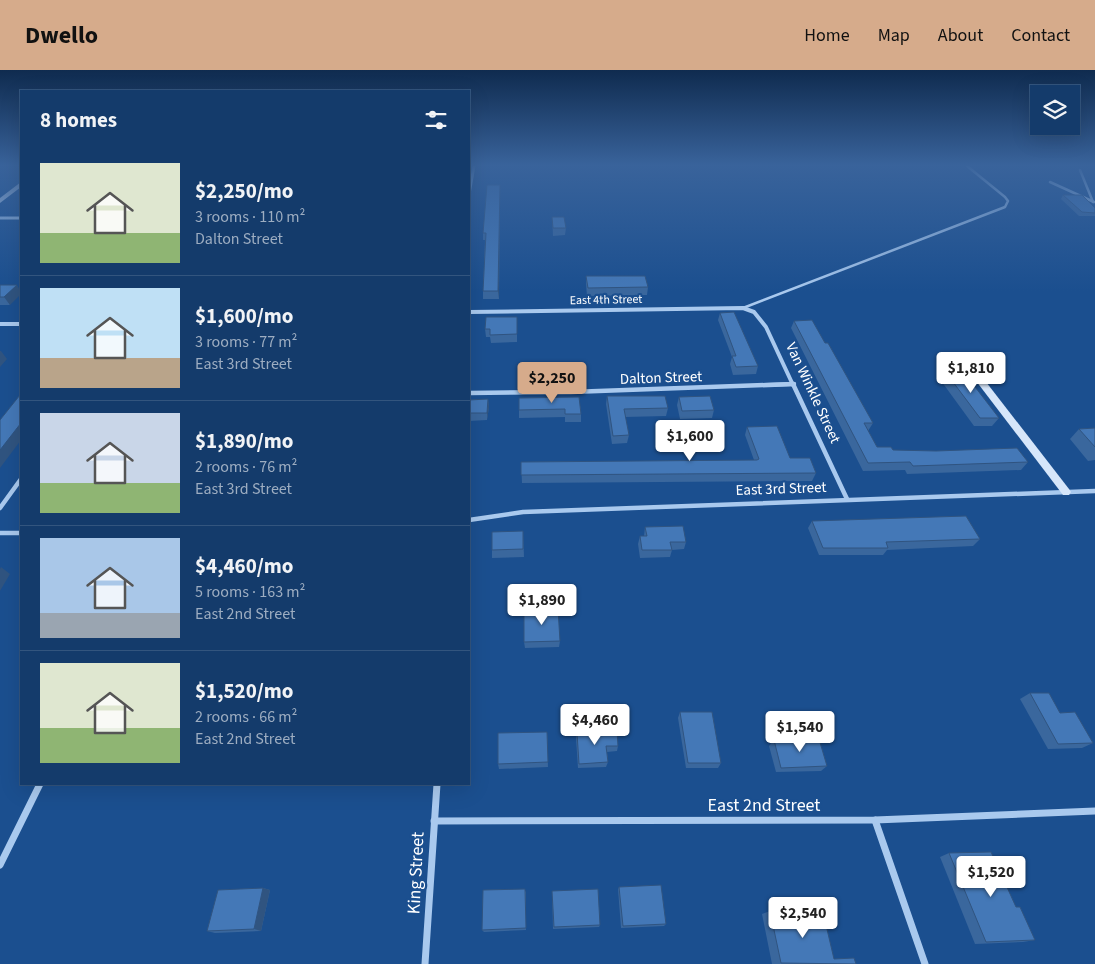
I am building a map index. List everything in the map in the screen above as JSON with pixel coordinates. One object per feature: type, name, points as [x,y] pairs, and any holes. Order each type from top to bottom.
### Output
[{"type":"street","points":[[0,218],[20,218]]},
{"type":"street","name":"East 4th Street","points":[[470,312],[743,308]]},
{"type":"street","name":"Van Winkle Street","points":[[743,308],[754,312],[766,327],[847,499]]},
{"type":"street","points":[[0,324],[20,324]]},
{"type":"street","points":[[974,371],[1066,492]]},
{"type":"street","name":"Dalton Street","points":[[470,393],[571,392],[794,384]]},
{"type":"street","points":[[0,508],[20,480]]},
{"type":"street","name":"East 3rd Street","points":[[470,520],[523,512],[1095,491]]},
{"type":"street","points":[[0,533],[20,533]]},
{"type":"street","points":[[0,865],[40,785]]},
{"type":"street","name":"King Street","points":[[425,964],[437,785]]},
{"type":"street","name":"East 2nd Street","points":[[434,821],[875,820],[1095,811]]},
{"type":"street","points":[[875,820],[924,964]]},
{"type":"lane","points":[[743,308],[775,294],[1003,208]]},
{"type":"building","points":[[485,208],[500,208],[498,291],[483,291],[486,233],[483,233]]},
{"type":"building","points":[[1077,208],[1095,208],[1095,213],[1082,212]]},
{"type":"building","points":[[552,217],[564,217],[566,228],[553,228]]},
{"type":"building","points":[[586,276],[645,276],[648,287],[588,288]]},
{"type":"building","points":[[0,285],[17,285],[4,297],[0,297]]},
{"type":"building","points":[[734,312],[758,366],[736,367],[732,356],[736,356],[720,313]]},
{"type":"building","points":[[486,317],[517,317],[517,334],[490,335],[490,329],[485,329]]},
{"type":"building","points":[[812,320],[825,343],[828,343],[873,423],[864,423],[877,447],[891,447],[893,450],[936,451],[1017,448],[1028,462],[913,466],[910,462],[868,463],[794,321]]},
{"type":"building","points":[[944,370],[962,370],[999,418],[980,418]]},
{"type":"building","points":[[20,395],[20,424],[0,450],[0,420]]},
{"type":"building","points":[[607,396],[665,396],[668,408],[624,409],[629,435],[613,436]]},
{"type":"building","points":[[710,396],[714,410],[682,411],[679,397]]},
{"type":"building","points":[[579,397],[581,414],[565,414],[565,409],[519,410],[519,398]]},
{"type":"building","points":[[488,399],[487,413],[470,413],[470,400]]},
{"type":"building","points":[[777,426],[790,458],[810,458],[816,473],[521,475],[521,462],[757,460],[759,459],[747,427]]},
{"type":"building","points":[[1095,428],[1095,447],[1079,429]]},
{"type":"building","points":[[966,516],[980,539],[886,542],[888,548],[823,548],[812,521]]},
{"type":"building","points":[[683,526],[686,542],[670,542],[672,550],[642,550],[640,536],[647,536],[645,527]]},
{"type":"building","points":[[523,531],[523,549],[492,550],[492,532]]},
{"type":"building","points":[[558,609],[560,641],[524,642],[524,610]]},
{"type":"building","points":[[1030,693],[1049,693],[1060,713],[1075,712],[1093,743],[1058,744]]},
{"type":"building","points":[[680,712],[712,712],[721,763],[688,763]]},
{"type":"building","points":[[617,731],[618,746],[606,746],[608,762],[579,764],[577,733]]},
{"type":"building","points":[[547,732],[548,762],[498,764],[498,733]]},
{"type":"building","points":[[819,739],[827,766],[781,768],[774,740]]},
{"type":"building","points":[[991,852],[1016,907],[1020,907],[1035,940],[986,942],[949,853]]},
{"type":"building","points":[[661,885],[666,924],[623,926],[619,887]]},
{"type":"building","points":[[263,888],[254,929],[207,931],[218,890]]},
{"type":"building","points":[[525,889],[526,928],[482,930],[483,890]]},
{"type":"building","points":[[598,889],[600,925],[554,927],[552,891]]},
{"type":"building","points":[[770,911],[812,911],[815,925],[826,925],[834,959],[854,958],[856,964],[781,963]]}]
